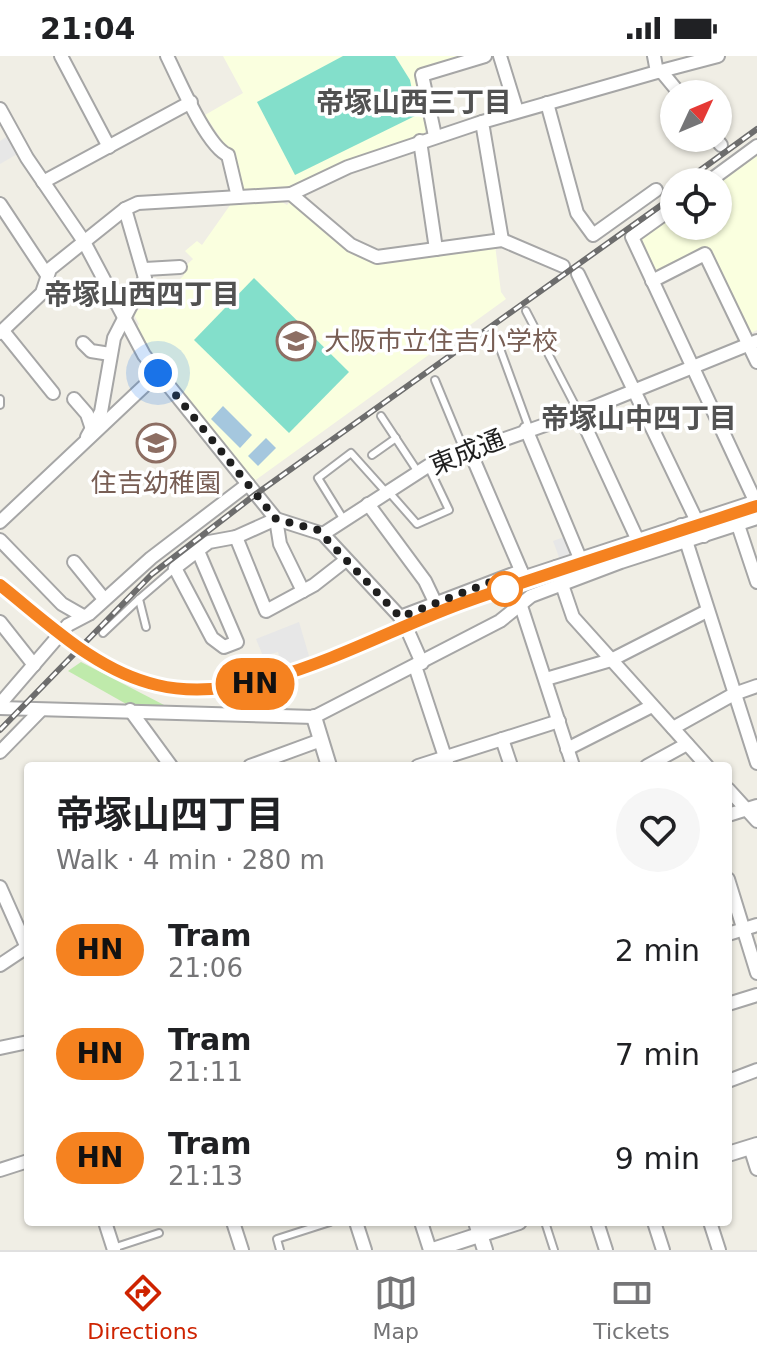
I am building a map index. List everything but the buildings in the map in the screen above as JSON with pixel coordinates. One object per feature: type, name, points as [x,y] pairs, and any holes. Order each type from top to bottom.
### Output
[{"type":"street","points":[[61,56],[109,147]]},
{"type":"street","points":[[167,56],[221,152],[228,155],[238,197]]},
{"type":"street","points":[[435,136],[422,75],[485,56]]},
{"type":"street","points":[[500,56],[517,111]]},
{"type":"street","points":[[654,56],[659,72],[667,80]]},
{"type":"street","points":[[53,393],[1,332],[42,293],[47,275],[83,240],[125,209],[138,203],[291,194],[348,167],[435,136],[718,56]]},
{"type":"street","points":[[43,182],[191,102]]},
{"type":"street","points":[[547,103],[577,213],[593,235],[656,190]]},
{"type":"street","points":[[0,109],[43,182],[83,240],[123,321],[158,373],[276,519],[280,544],[303,591]]},
{"type":"street","points":[[482,122],[502,240]]},
{"type":"street","points":[[420,141],[436,249]]},
{"type":"street","points":[[727,168],[757,146]]},
{"type":"street","points":[[291,194],[351,245],[377,257],[502,240],[563,266]]},
{"type":"street","points":[[0,204],[47,275]]},
{"type":"street","points":[[89,432],[101,412],[110,354],[145,278],[145,269],[130,234],[131,221],[125,209]]},
{"type":"street","points":[[400,617],[435,602],[523,574],[556,567],[756,502],[632,237],[660,217]]},
{"type":"street","points":[[652,281],[705,254],[753,343],[757,362]]},
{"type":"street","points":[[145,269],[180,267]]},
{"type":"street","points":[[578,274],[704,536]]},
{"type":"street","points":[[83,343],[91,351],[110,354]]},
{"type":"street","name":"東成通","points":[[323,534],[423,469],[466,450],[579,413],[753,343]]},
{"type":"street","points":[[0,522],[89,432],[158,373]]},
{"type":"street","points":[[74,399],[87,414],[89,432]]},
{"type":"street","points":[[579,413],[644,555]]},
{"type":"street","points":[[528,429],[586,574]]},
{"type":"street","points":[[466,450],[531,596]]},
{"type":"street","points":[[0,706],[68,625],[104,599],[180,534],[248,484]]},
{"type":"street","points":[[368,504],[425,581],[435,602]]},
{"type":"street","points":[[732,508],[757,582]]},
{"type":"street","points":[[0,706],[40,711],[130,710],[314,717],[419,664],[521,606],[531,596],[586,574],[757,518]]},
{"type":"street","points":[[198,551],[237,642],[224,647],[212,638],[175,568],[209,542],[236,537],[276,519],[323,534],[400,617],[419,664],[447,762],[502,739],[559,721]]},
{"type":"street","points":[[681,525],[757,763]]},
{"type":"street","points":[[236,537],[266,611],[303,591],[346,560]]},
{"type":"street","points":[[0,540],[62,604],[83,616]]},
{"type":"street","points":[[74,562],[104,599]]},
{"type":"street","points":[[556,567],[573,617],[703,762]]},
{"type":"street","points":[[521,606],[572,762]]},
{"type":"street","points":[[546,679],[611,660],[707,611]]},
{"type":"street","points":[[3,629],[34,665]]},
{"type":"street","points":[[673,728],[734,694],[757,686]]},
{"type":"street","points":[[567,749],[652,706]]},
{"type":"street","points":[[130,710],[168,762]]},
{"type":"street","points":[[0,752],[40,711]]},
{"type":"street","points":[[314,717],[328,762]]},
{"type":"street","points":[[502,739],[510,762]]},
{"type":"street","points":[[261,762],[321,740]]},
{"type":"street","points":[[654,762],[687,744]]},
{"type":"street","points":[[732,792],[751,807],[757,821]]},
{"type":"street","points":[[732,814],[751,807]]},
{"type":"street","points":[[0,887],[24,939]]},
{"type":"street","points":[[732,887],[751,927],[757,973]]},
{"type":"street","points":[[0,965],[24,950]]},
{"type":"street","points":[[732,1003],[757,995]]},
{"type":"street","points":[[0,1048],[24,1043]]},
{"type":"street","points":[[732,1079],[757,1070]]},
{"type":"street","points":[[732,1153],[753,1146],[757,1169]]},
{"type":"street","points":[[0,1170],[24,1162]]},
{"type":"street","points":[[106,1226],[114,1249]]},
{"type":"street","points":[[234,1226],[242,1250]]},
{"type":"street","points":[[357,1226],[365,1250]]},
{"type":"street","points":[[423,1226],[432,1250],[478,1229],[485,1250]]},
{"type":"street","points":[[598,1226],[606,1250]]},
{"type":"street","points":[[655,1226],[663,1250]]},
{"type":"street","points":[[711,1226],[719,1250]]},
{"type":"lane","points":[[526,311],[579,413]]},
{"type":"lane","points":[[495,335],[528,429]]},
{"type":"lane","points":[[435,380],[466,450]]},
{"type":"lane","points":[[344,520],[318,478],[351,453],[417,524],[449,510],[423,469],[381,416]]},
{"type":"lane","points":[[372,455],[396,438]]},
{"type":"lane","points":[[103,633],[175,568]]},
{"type":"lane","points":[[139,599],[146,627]]},
{"type":"lane","points":[[280,1250],[277,1239],[318,1226]]},
{"type":"lane","points":[[546,1226],[554,1250]]},
{"type":"lane","points":[[114,1249],[159,1233]]},
{"type":"shaded area","points":[[223,56],[471,56],[416,72],[430,124],[424,134],[293,188],[241,193],[233,157],[205,115],[243,93]]},
{"type":"shaded area","points":[[343,56],[395,56],[410,80],[417,115],[295,175],[257,102]]},
{"type":"shaded area","points":[[11,134],[19,153],[0,164],[0,141]]},
{"type":"shaded area","points":[[757,151],[757,330],[751,333],[710,249],[659,273],[652,271],[638,240],[660,222],[660,240],[732,240],[732,171]]},
{"type":"shaded area","name":"大阪市立住吉小学校","points":[[277,199],[287,205],[291,200],[376,260],[495,245],[501,292],[506,299],[253,482],[149,352],[136,329],[139,324],[133,313],[165,295],[184,275],[181,270],[193,259],[185,251],[197,241],[202,245],[233,201]]},
{"type":"shaded area","points":[[254,278],[349,372],[289,433],[194,340]]},
{"type":"shaded area","points":[[223,406],[252,435],[240,448],[211,419]]},
{"type":"shaded area","points":[[266,438],[276,448],[258,466],[248,456]]},
{"type":"shaded area","points":[[567,536],[575,554],[560,560],[553,541]]},
{"type":"shaded area","points":[[299,622],[309,656],[282,666],[278,652],[263,656],[256,639]]},
{"type":"green space","points":[[81,662],[166,706],[128,705],[68,671]]},
{"type":"tram line","points":[[0,585],[55,630],[113,669],[157,685],[194,689],[234,686],[314,664],[468,601],[757,506]]},
{"type":"tram line","name":"HN","points":[[0,585],[88,653],[124,674],[158,686],[202,691],[229,689],[269,680],[467,601],[757,506]]},
{"type":"railway","points":[[703,168],[757,129]]},
{"type":"railway","points":[[0,730],[152,574],[256,494],[660,206]]},
{"type":"place","name":"大阪市立住吉小学校","points":[[296,341]]},
{"type":"place","name":"住吉幼稚園","points":[[156,443]]},
{"type":"district","name":"帝塚山西三丁目","points":[[414,102]]},
{"type":"district","name":"帝塚山西四丁目","points":[[142,294]]},
{"type":"district","name":"帝塚山中四丁目","points":[[639,418]]},
{"type":"route","points":[[158,373],[276,519],[318,530],[400,617],[493,581],[505,589]]}]
